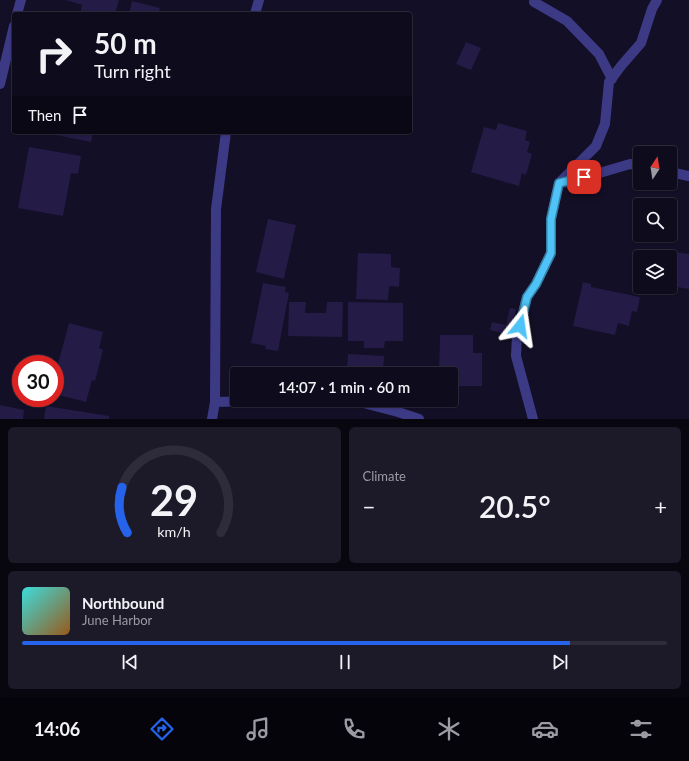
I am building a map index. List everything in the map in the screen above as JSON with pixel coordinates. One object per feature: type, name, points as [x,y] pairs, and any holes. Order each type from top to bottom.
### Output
[{"type":"street","points":[[18,12],[21,0]]},
{"type":"street","points":[[256,12],[259,0]]},
{"type":"street","points":[[533,419],[516,356],[517,336],[527,297],[536,284],[551,253],[551,219],[559,183],[596,146],[605,124],[609,82],[641,43],[652,8],[658,0]]},
{"type":"street","points":[[534,2],[567,21],[599,54],[612,79]]},
{"type":"street","points":[[0,84],[12,34]]},
{"type":"street","points":[[212,419],[215,402],[216,209],[226,134]]},
{"type":"street","points":[[559,183],[569,182],[630,164],[633,165]]},
{"type":"street","points":[[677,173],[689,176]]},
{"type":"street","points":[[215,402],[230,402]]},
{"type":"street","points":[[379,407],[419,419]]},
{"type":"building","points":[[66,0],[119,0],[116,12],[80,12],[82,5]]},
{"type":"building","points":[[132,1],[160,8],[159,12],[129,12]]},
{"type":"building","points":[[466,42],[481,48],[471,70],[456,64]]},
{"type":"building","points":[[498,123],[527,131],[525,140],[530,142],[527,152],[532,154],[526,175],[522,173],[519,186],[471,172],[484,127],[496,130]]},
{"type":"building","points":[[51,134],[93,134],[91,142]]},
{"type":"building","points":[[29,147],[81,156],[78,174],[71,173],[63,216],[18,208]]},
{"type":"building","points":[[268,219],[296,225],[284,279],[256,272]]},
{"type":"building","points":[[677,252],[689,254],[689,289],[677,287]]},
{"type":"building","points":[[358,253],[391,254],[391,267],[400,268],[399,287],[389,286],[388,300],[356,299]]},
{"type":"building","points":[[583,282],[591,284],[591,287],[640,297],[637,312],[632,311],[629,326],[618,323],[615,335],[573,326]]},
{"type":"building","points":[[263,283],[286,287],[285,292],[289,293],[278,351],[265,349],[266,346],[251,343]]},
{"type":"building","points":[[289,302],[306,302],[305,313],[326,313],[327,302],[343,302],[342,337],[288,336]]},
{"type":"building","points":[[348,302],[403,303],[403,341],[385,341],[384,348],[364,348],[364,341],[348,341]]},
{"type":"building","points":[[510,308],[516,309],[511,335],[490,330],[492,322],[506,325]]},
{"type":"building","points":[[69,323],[103,332],[99,348],[103,350],[95,381],[92,380],[86,402],[64,396],[64,355],[60,355]]},
{"type":"building","points":[[440,335],[473,335],[473,353],[482,353],[482,386],[458,386],[458,367],[439,367]]},
{"type":"building","points":[[348,354],[384,356],[383,367],[347,367]]},
{"type":"building","points":[[0,405],[24,410],[23,419],[0,419]]},
{"type":"building","points":[[46,407],[109,416],[109,419],[44,419]]},
{"type":"route","points":[[520,326],[527,297],[536,284],[551,253],[551,219],[559,183],[569,182],[584,177]]}]
